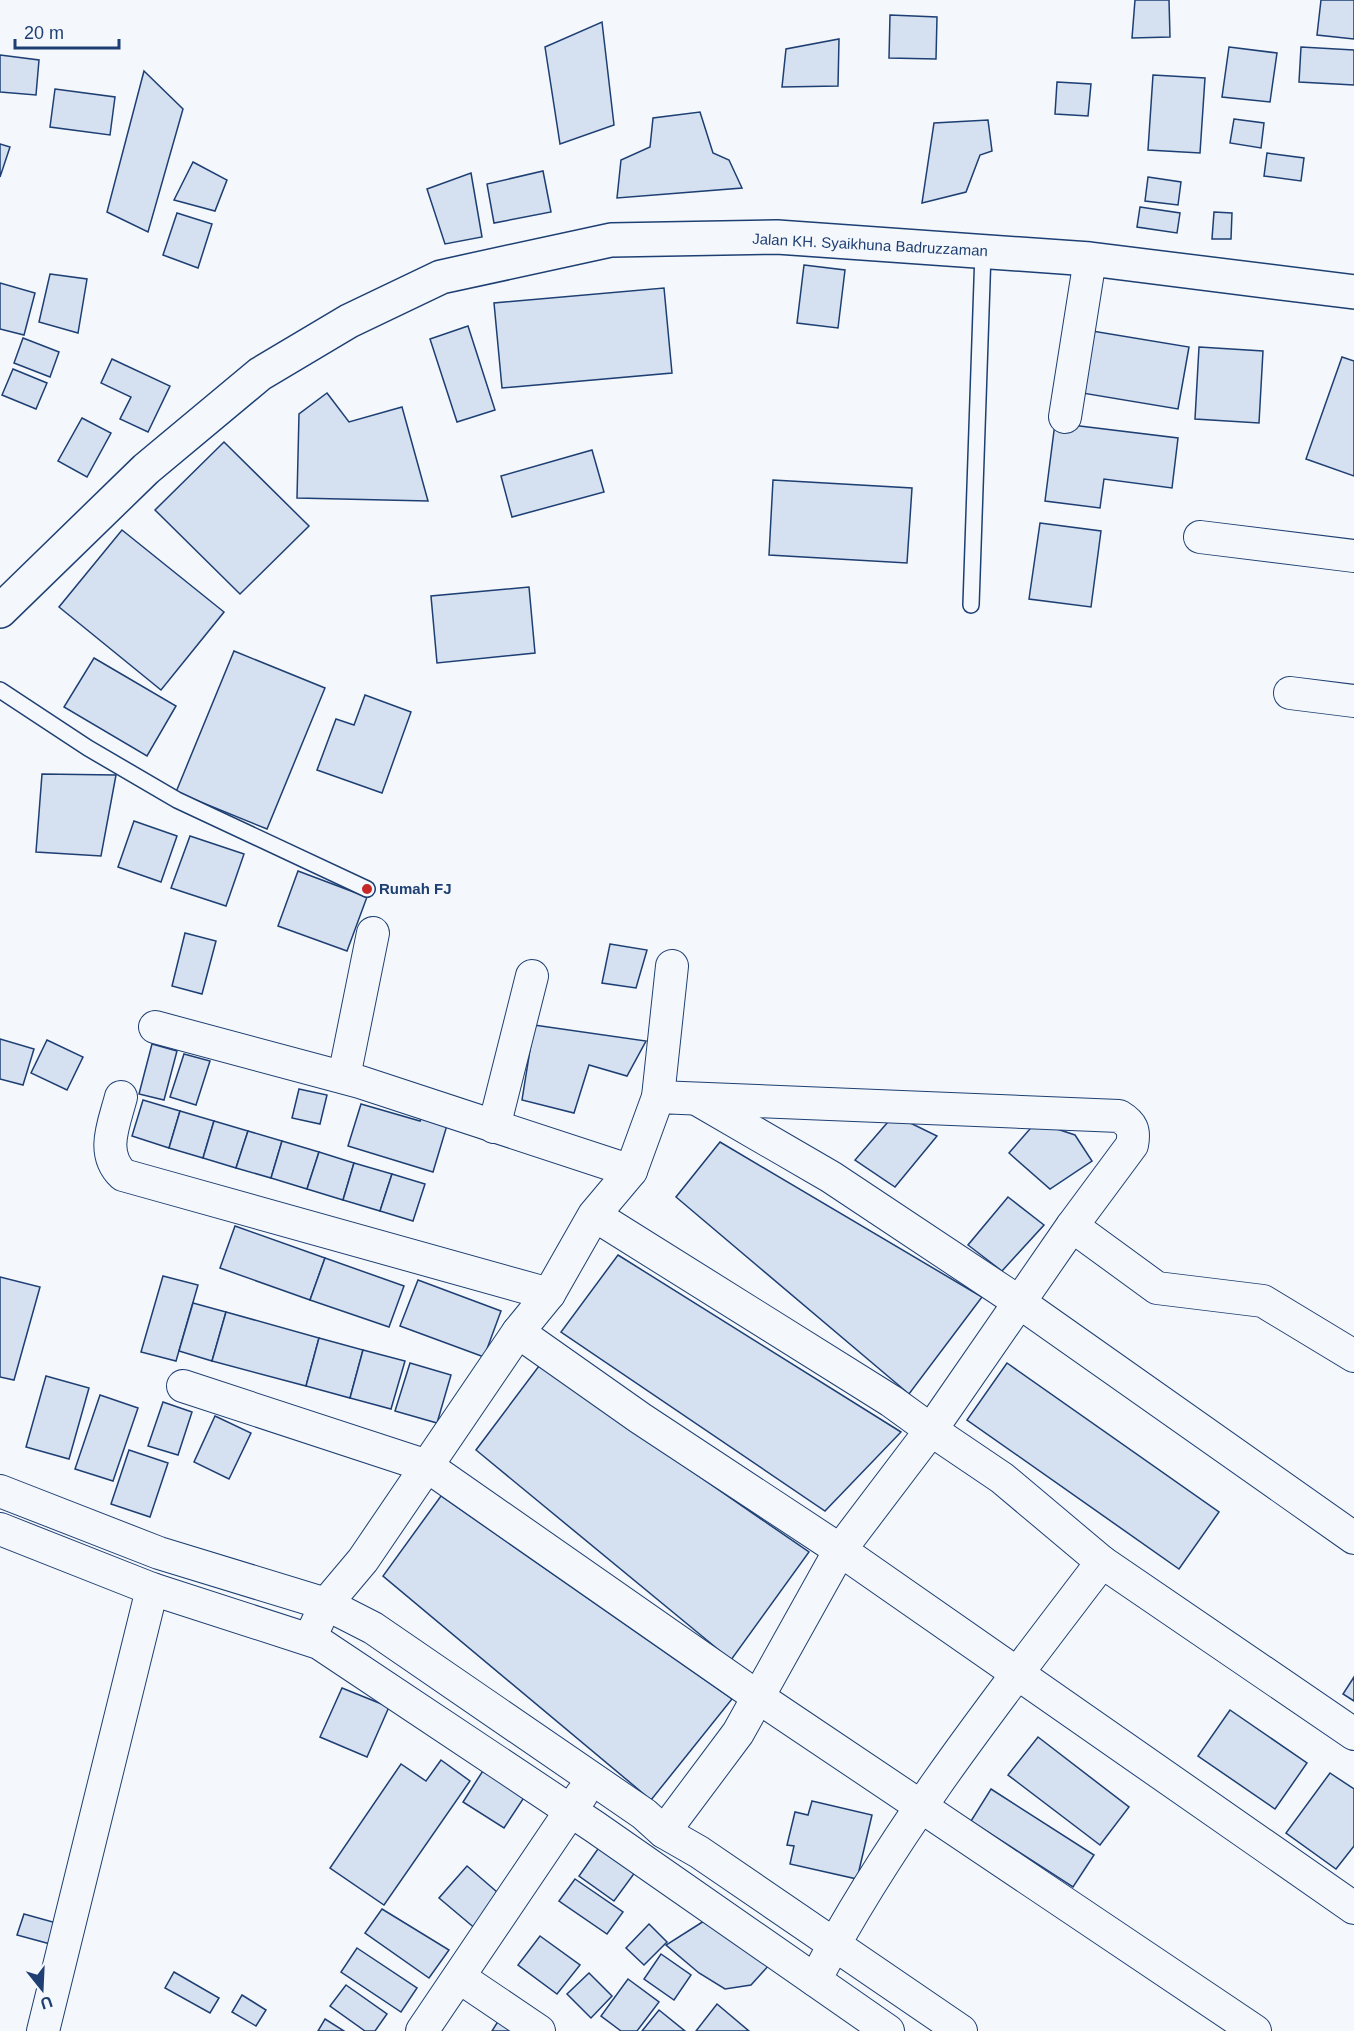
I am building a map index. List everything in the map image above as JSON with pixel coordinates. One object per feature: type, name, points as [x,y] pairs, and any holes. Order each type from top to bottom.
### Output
[{"type":"main road","name":"Jalan KH. Syaikhuna Badruzzaman","points":[[0,610],[146,469],[260,375],[349,321],[441,277],[611,240],[777,237],[1090,259],[1354,292]]},
{"type":"street","points":[[1065,417],[1090,259]]},
{"type":"street","points":[[1200,537],[1354,556]]},
{"type":"street","points":[[1290,693],[1354,701]]},
{"type":"street","points":[[344,1077],[373,933]]},
{"type":"street","points":[[310,1638],[326,1604],[363,1560],[518,1332],[549,1294],[594,1215],[631,1172],[658,1097],[672,966]]},
{"type":"street","points":[[494,1127],[532,976]]},
{"type":"street","points":[[155,1027],[344,1077],[631,1172]]},
{"type":"street","points":[[122,1097],[108,1142],[114,1166],[123,1175],[549,1294]]},
{"type":"street","points":[[658,1097],[1119,1116],[1130,1122],[1134,1133],[1132,1145],[1072,1226],[931,1430],[840,1550],[738,1733],[664,1832]]},
{"type":"street","points":[[696,1099],[831,1177],[1020,1302],[1354,1538]]},
{"type":"street","points":[[594,1215],[881,1395],[1002,1478],[1102,1562],[1354,1734]]},
{"type":"street","points":[[1072,1226],[1157,1288],[1263,1300],[1354,1356]]},
{"type":"street","points":[[518,1332],[640,1418],[840,1550],[1354,1908]]},
{"type":"street","points":[[183,1386],[427,1466],[759,1697],[1255,2031]]},
{"type":"street","points":[[0,1491],[159,1553],[326,1604],[374,1628],[644,1814],[664,1832],[699,1852],[961,2031]]},
{"type":"street","points":[[0,1529],[152,1589],[310,1638],[343,1657],[571,1810],[888,2031]]},
{"type":"street","points":[[816,1980],[834,1945],[921,1805],[1102,1562]]},
{"type":"street","points":[[43,2031],[152,1589]]},
{"type":"street","points":[[422,2031],[592,1779]]},
{"type":"street","points":[[459,1977],[539,2031]]},
{"type":"lane","points":[[971,605],[983,252]]},
{"type":"lane","points":[[0,690],[88,748],[177,801],[367,889]]},
{"type":"building","points":[[1135,0],[1169,0],[1170,37],[1132,38]]},
{"type":"building","points":[[1321,0],[1354,0],[1354,39],[1317,35]]},
{"type":"building","points":[[890,15],[937,17],[936,59],[889,58]]},
{"type":"building","points":[[602,22],[614,125],[560,144],[545,47]]},
{"type":"building","points":[[839,39],[838,86],[782,87],[786,49]]},
{"type":"building","points":[[1229,47],[1277,53],[1270,102],[1222,97]]},
{"type":"building","points":[[1301,47],[1354,50],[1354,85],[1299,82]]},
{"type":"building","points":[[0,55],[39,60],[36,95],[0,92]]},
{"type":"building","points":[[144,71],[183,109],[148,232],[107,212]]},
{"type":"building","points":[[1153,75],[1205,78],[1200,153],[1148,150]]},
{"type":"building","points":[[1057,82],[1091,84],[1088,116],[1055,114]]},
{"type":"building","points":[[55,89],[115,97],[110,135],[50,127]]},
{"type":"building","points":[[700,112],[713,153],[729,160],[742,188],[617,198],[621,160],[650,147],[653,118]]},
{"type":"building","points":[[1234,119],[1264,123],[1261,148],[1230,143]]},
{"type":"building","points":[[988,120],[992,151],[980,155],[966,192],[922,203],[934,123]]},
{"type":"building","points":[[0,144],[10,147],[0,177]]},
{"type":"building","points":[[1267,153],[1304,158],[1301,181],[1264,176]]},
{"type":"building","points":[[193,162],[227,180],[215,211],[174,200]]},
{"type":"building","points":[[543,171],[551,212],[494,223],[487,184]]},
{"type":"building","points":[[471,173],[482,237],[445,244],[427,189]]},
{"type":"building","points":[[1148,177],[1181,182],[1178,205],[1145,201]]},
{"type":"building","points":[[1140,207],[1180,213],[1177,233],[1137,227]]},
{"type":"building","points":[[1214,212],[1232,213],[1231,239],[1212,239]]},
{"type":"building","points":[[177,213],[212,224],[198,268],[163,255]]},
{"type":"building","points":[[804,265],[845,270],[838,328],[797,323]]},
{"type":"building","points":[[50,274],[87,279],[78,333],[39,322]]},
{"type":"building","points":[[0,283],[35,293],[24,335],[0,329]]},
{"type":"building","points":[[664,288],[672,373],[502,388],[494,303]]},
{"type":"building","points":[[468,326],[495,410],[457,422],[430,339]]},
{"type":"building","points":[[1068,327],[1189,347],[1178,409],[1058,389]]},
{"type":"building","points":[[23,338],[59,352],[50,377],[14,363]]},
{"type":"building","points":[[1199,347],[1263,351],[1259,423],[1195,419]]},
{"type":"building","points":[[1342,357],[1354,361],[1354,476],[1306,459]]},
{"type":"building","points":[[112,359],[170,386],[148,432],[120,419],[131,397],[101,383]]},
{"type":"building","points":[[13,369],[47,383],[36,409],[2,395]]},
{"type":"building","points":[[327,393],[349,422],[402,407],[428,501],[297,498],[299,414]]},
{"type":"building","points":[[82,418],[111,433],[87,477],[58,461]]},
{"type":"building","points":[[1055,423],[1178,438],[1172,488],[1104,479],[1100,508],[1045,501]]},
{"type":"building","points":[[224,442],[309,526],[240,594],[155,510]]},
{"type":"building","points":[[592,450],[604,492],[512,517],[501,476]]},
{"type":"building","points":[[773,480],[912,488],[907,563],[769,555]]},
{"type":"building","points":[[1040,523],[1101,531],[1091,607],[1029,599]]},
{"type":"building","points":[[122,530],[224,612],[161,690],[59,607]]},
{"type":"building","points":[[529,587],[535,653],[437,663],[431,596]]},
{"type":"building","points":[[234,651],[325,688],[267,829],[176,792]]},
{"type":"building","points":[[94,658],[176,706],[147,756],[64,707]]},
{"type":"building","points":[[365,695],[411,712],[382,793],[317,770],[336,719],[354,725]]},
{"type":"building","points":[[42,774],[116,775],[101,856],[36,852]]},
{"type":"building","points":[[134,821],[177,836],[161,882],[118,867]]},
{"type":"building","points":[[190,836],[244,854],[226,906],[171,888]]},
{"type":"building","points":[[298,871],[367,897],[347,951],[278,926]]},
{"type":"building","points":[[185,933],[216,941],[202,994],[172,986]]},
{"type":"building","points":[[610,944],[647,950],[636,988],[602,983]]},
{"type":"building","points":[[534,1025],[646,1041],[627,1076],[589,1065],[574,1113],[522,1100]]},
{"type":"building","points":[[0,1039],[34,1049],[23,1085],[0,1079]]},
{"type":"building","points":[[47,1040],[83,1057],[67,1090],[31,1073]]},
{"type":"building","points":[[152,1044],[177,1051],[164,1100],[139,1094]]},
{"type":"building","points":[[184,1054],[210,1061],[196,1105],[170,1097]]},
{"type":"building","points":[[299,1089],[327,1095],[320,1124],[292,1118]]},
{"type":"building","points":[[143,1100],[180,1111],[169,1148],[132,1136]]},
{"type":"building","points":[[361,1104],[420,1121],[423,1113],[448,1122],[433,1172],[348,1146]]},
{"type":"building","points":[[180,1111],[214,1121],[203,1158],[169,1148]]},
{"type":"building","points":[[894,1115],[937,1136],[895,1187],[855,1160]]},
{"type":"building","points":[[214,1121],[248,1131],[236,1168],[203,1158]]},
{"type":"building","points":[[1036,1122],[1075,1135],[1092,1161],[1050,1189],[1009,1153]]},
{"type":"building","points":[[248,1131],[282,1141],[271,1178],[236,1168]]},
{"type":"building","points":[[282,1141],[319,1152],[307,1189],[271,1178]]},
{"type":"building","points":[[720,1142],[982,1297],[909,1394],[676,1197]]},
{"type":"building","points":[[319,1152],[354,1163],[343,1200],[307,1189]]},
{"type":"building","points":[[354,1163],[392,1174],[380,1211],[343,1200]]},
{"type":"building","points":[[392,1174],[425,1184],[413,1221],[380,1211]]},
{"type":"building","points":[[1008,1197],[1044,1225],[1002,1271],[968,1245]]},
{"type":"building","points":[[235,1226],[325,1258],[310,1300],[220,1268]]},
{"type":"building","points":[[618,1255],[901,1432],[825,1511],[561,1332]]},
{"type":"building","points":[[325,1258],[404,1286],[389,1327],[310,1300]]},
{"type":"building","points":[[163,1276],[198,1285],[176,1361],[141,1352]]},
{"type":"building","points":[[0,1277],[40,1287],[14,1380],[0,1377]]},
{"type":"building","points":[[418,1280],[501,1311],[484,1357],[400,1326]]},
{"type":"building","points":[[193,1303],[226,1312],[212,1361],[179,1351]]},
{"type":"building","points":[[226,1312],[319,1338],[306,1386],[212,1361]]},
{"type":"building","points":[[319,1338],[363,1350],[350,1398],[306,1386]]},
{"type":"building","points":[[363,1350],[405,1361],[391,1409],[350,1398]]},
{"type":"building","points":[[410,1363],[451,1375],[437,1423],[395,1411]]},
{"type":"building","points":[[1007,1363],[1219,1512],[1179,1569],[967,1420]]},
{"type":"building","points":[[539,1366],[809,1552],[731,1660],[476,1450]]},
{"type":"building","points":[[46,1376],[89,1388],[69,1459],[26,1447]]},
{"type":"building","points":[[100,1395],[138,1408],[113,1481],[75,1469]]},
{"type":"building","points":[[163,1402],[192,1412],[178,1455],[148,1446]]},
{"type":"building","points":[[215,1416],[251,1433],[229,1479],[194,1462]]},
{"type":"building","points":[[129,1450],[168,1463],[150,1517],[111,1504]]},
{"type":"building","points":[[441,1496],[732,1699],[651,1800],[383,1576]]},
{"type":"building","points":[[1354,1677],[1354,1701],[1343,1694]]},
{"type":"building","points":[[342,1688],[389,1707],[367,1757],[320,1737]]},
{"type":"building","points":[[1230,1710],[1307,1763],[1275,1809],[1198,1756]]},
{"type":"building","points":[[1038,1737],[1129,1807],[1100,1845],[1008,1775]]},
{"type":"building","points":[[441,1760],[470,1781],[384,1905],[330,1868],[401,1764],[426,1781]]},
{"type":"building","points":[[486,1766],[527,1793],[504,1828],[463,1802]]},
{"type":"building","points":[[1330,1773],[1354,1789],[1354,1846],[1336,1869],[1286,1833]]},
{"type":"building","points":[[991,1789],[1094,1855],[1073,1887],[971,1821]]},
{"type":"building","points":[[812,1801],[872,1815],[857,1879],[790,1864],[794,1846],[787,1845],[795,1812],[808,1815]]},
{"type":"building","points":[[600,1846],[636,1871],[614,1901],[579,1876]]},
{"type":"building","points":[[467,1866],[504,1898],[477,1930],[439,1898]]},
{"type":"building","points":[[575,1879],[623,1912],[607,1934],[559,1901]]},
{"type":"building","points":[[382,1909],[449,1950],[429,1978],[365,1933]]},
{"type":"building","points":[[24,1914],[60,1924],[54,1945],[17,1935]]},
{"type":"building","points":[[704,1921],[770,1964],[751,1985],[725,1989],[699,1973],[666,1945]]},
{"type":"building","points":[[649,1924],[667,1942],[644,1965],[626,1948]]},
{"type":"building","points":[[540,1936],[580,1965],[557,1994],[518,1965]]},
{"type":"building","points":[[357,1948],[417,1988],[401,2012],[341,1972]]},
{"type":"building","points":[[661,1954],[691,1975],[674,2000],[644,1979]]},
{"type":"building","points":[[174,1972],[219,1998],[210,2013],[165,1988]]},
{"type":"building","points":[[589,1973],[612,1996],[591,2018],[567,1994]]},
{"type":"building","points":[[628,1979],[659,2002],[637,2031],[621,2031],[601,2016]]},
{"type":"building","points":[[346,1985],[387,2014],[375,2031],[365,2031],[330,2006]]},
{"type":"building","points":[[242,1995],[266,2010],[256,2026],[232,2012]]},
{"type":"building","points":[[717,2004],[749,2031],[696,2031]]},
{"type":"building","points":[[659,2010],[685,2031],[642,2031]]},
{"type":"building","points":[[502,2015],[528,2031],[492,2031]]},
{"type":"building","points":[[325,2019],[344,2031],[318,2031]]},
{"type":"place","name":"Rumah FJ","points":[[367,889]]}]
